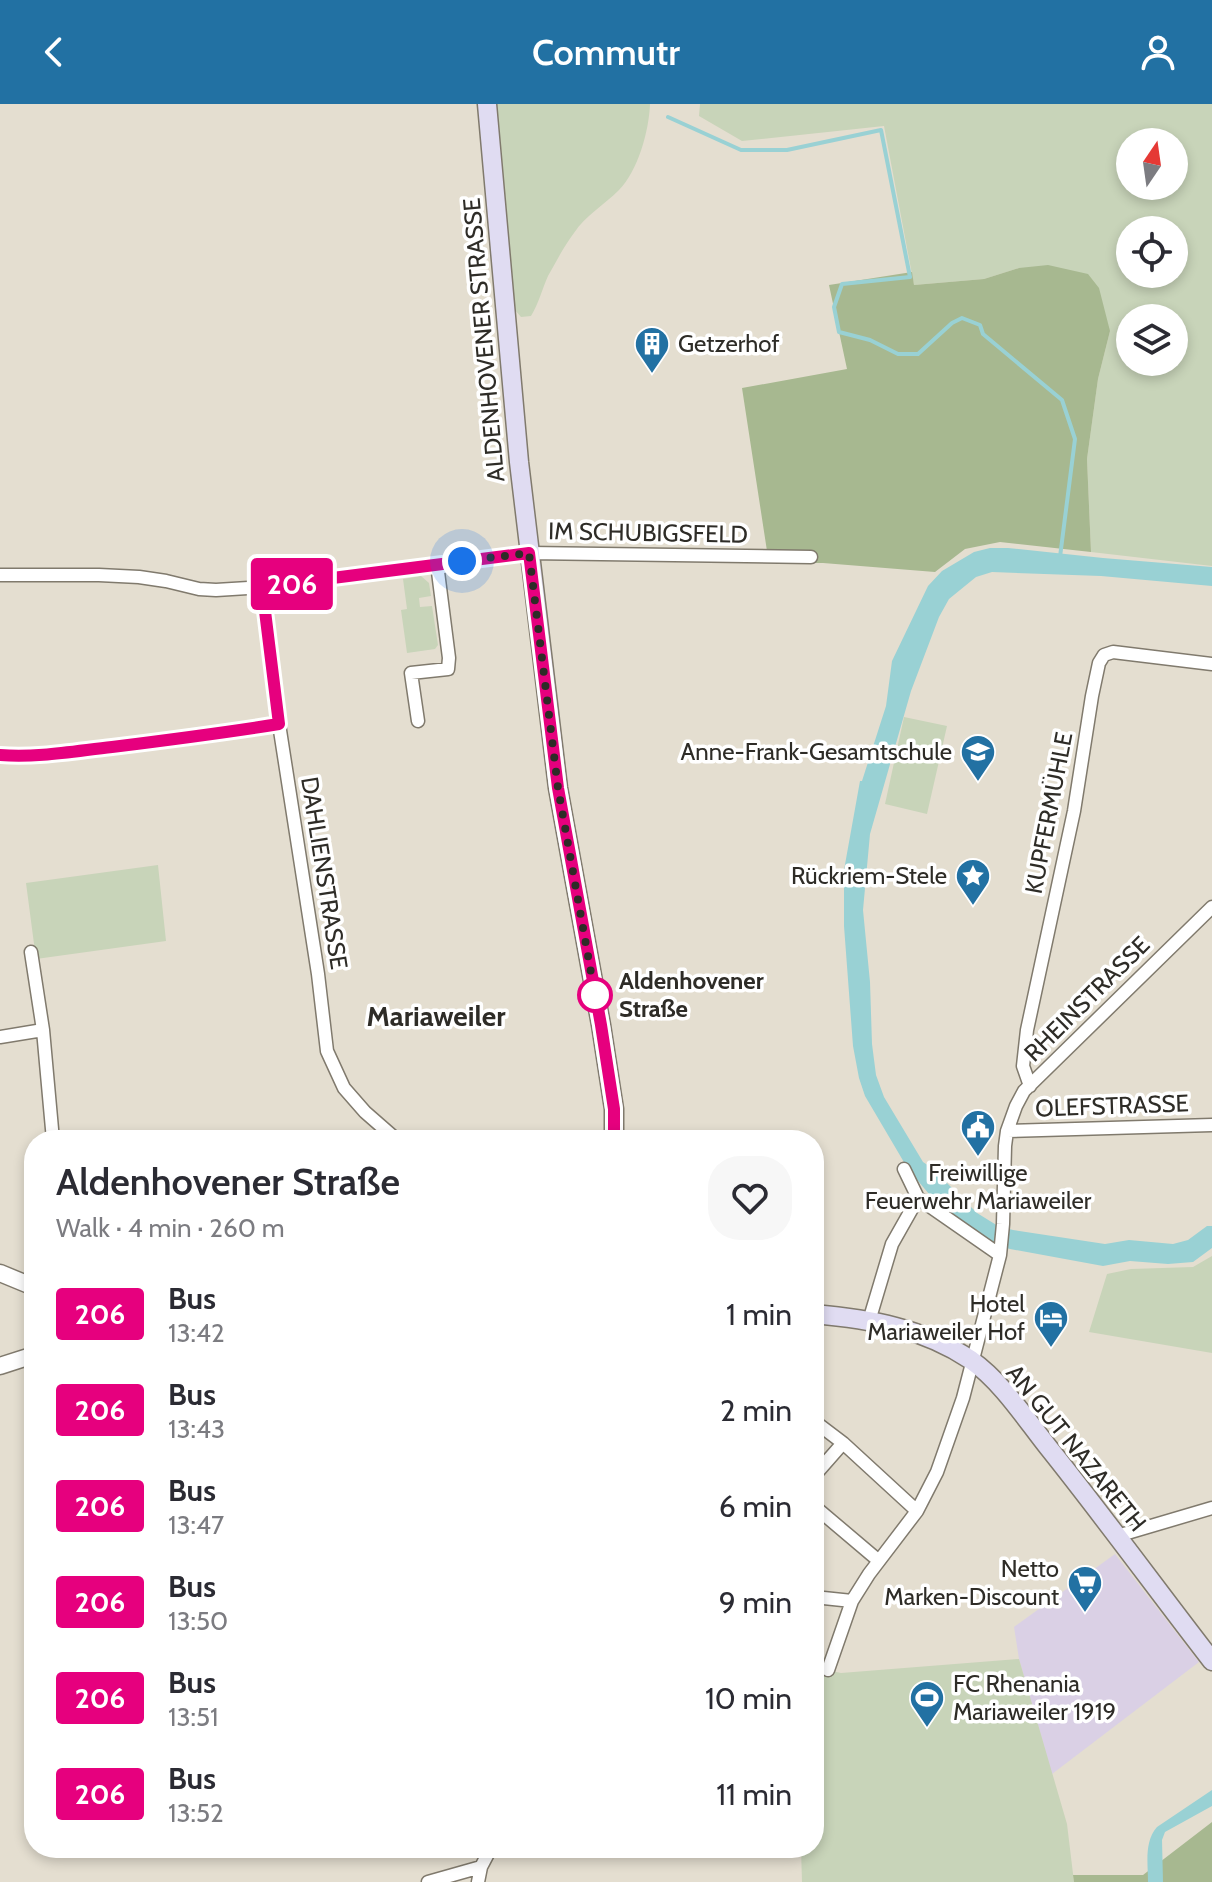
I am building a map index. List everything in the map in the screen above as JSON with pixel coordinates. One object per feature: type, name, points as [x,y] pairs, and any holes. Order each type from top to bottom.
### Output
[{"type":"main road","name":"ALDENHOVENER STRASSE","points":[[487,104],[529,553],[558,788],[601,1025],[614,1109],[614,1130]]},
{"type":"main road","name":"AN GUT NAZARETH","points":[[824,1315],[896,1326],[927,1336],[973,1362],[1001,1388],[1212,1661]]},
{"type":"street","name":"IM SCHUBIGSFELD","points":[[0,575],[99,575],[166,581],[199,589],[262,587],[529,553],[811,557]]},
{"type":"street","points":[[418,721],[411,673],[448,669],[437,564]]},
{"type":"street","name":"DAHLIENSTRASSE","points":[[262,587],[327,1051],[344,1088],[386,1130]]},
{"type":"street","name":"KUPFERMÜHLE","points":[[1030,1086],[1023,1066],[1027,1030],[1074,811],[1099,663],[1104,655],[1113,652],[1212,664]]},
{"type":"street","points":[[0,755],[95,749],[279,724]]},
{"type":"street","name":"RHEINSTRASSE","points":[[1007,1131],[1024,1091],[1212,907]]},
{"type":"street","points":[[31,952],[43,1030],[52,1130]]},
{"type":"street","points":[[0,1037],[43,1030]]},
{"type":"street","name":"OLEFSTRASSE","points":[[828,1670],[852,1601],[917,1511],[937,1472],[963,1398],[1000,1252],[1007,1131],[1212,1125]]},
{"type":"street","points":[[904,1169],[918,1198],[1000,1252]]},
{"type":"street","points":[[869,1321],[892,1244],[918,1198]]},
{"type":"street","points":[[0,1273],[24,1283]]},
{"type":"street","points":[[0,1366],[24,1358]]},
{"type":"street","points":[[824,1429],[917,1511]]},
{"type":"street","points":[[824,1465],[843,1443]]},
{"type":"street","points":[[1117,1536],[1212,1508]]},
{"type":"street","points":[[824,1514],[879,1561]]},
{"type":"street","points":[[824,1598],[852,1601]]},
{"type":"street","points":[[478,1882],[486,1858]]},
{"type":"street","points":[[428,1882],[481,1867]]},
{"type":"shaded area","points":[[1115,1554],[1199,1662],[1052,1774],[1019,1659],[1014,1627]]},
{"type":"green space","points":[[497,104],[650,104],[645,138],[632,172],[619,190],[570,238],[548,276],[531,316],[521,317],[515,310]]},
{"type":"green space","points":[[700,104],[1212,104],[1212,566],[1091,552],[1087,459],[1098,379],[1110,331],[1019,268],[984,279],[914,285],[884,126],[742,141],[699,116]]},
{"type":"green space","points":[[1048,265],[1088,274],[1099,288],[1110,331],[1098,379],[1087,459],[1091,552],[1000,542],[965,549],[935,572],[823,563],[771,563],[742,388],[847,369],[829,285],[912,272],[914,285],[984,279],[1019,268]]},
{"type":"green space","points":[[421,576],[429,583],[431,596],[419,598],[420,607],[432,606],[438,645],[435,649],[407,653],[401,610],[407,609],[403,579]]},
{"type":"green space","points":[[904,717],[947,726],[927,814],[885,804]]},
{"type":"green space","points":[[158,865],[166,941],[36,959],[26,883]]},
{"type":"green space","points":[[1212,1256],[1212,1353],[1089,1332],[1107,1274],[1131,1269],[1193,1267]]},
{"type":"green space","name":"FC Rhenania Mariaweiler 1919","points":[[1019,1659],[1067,1824],[1074,1882],[802,1882],[801,1858],[824,1858],[824,1669],[841,1673]]},
{"type":"green space","points":[[1212,1822],[1212,1882],[1074,1882],[1073,1875],[1143,1875]]},
{"type":"water","points":[[990,548],[1212,567],[1212,586],[1101,576],[992,572],[976,577],[949,599],[911,691],[870,834],[863,910],[876,1075],[884,1097],[923,1162],[977,1213],[998,1226],[1105,1244],[1129,1240],[1173,1244],[1188,1240],[1207,1226],[1212,1226],[1212,1248],[1193,1262],[1130,1261],[1103,1266],[1010,1249],[978,1239],[929,1194],[908,1169],[865,1096],[859,1078],[853,1046],[844,926],[844,870],[860,781],[886,706],[892,661],[928,586],[942,571],[974,552]]},
{"type":"water","points":[[1212,1790],[1212,1806],[1165,1832],[1162,1840],[1163,1882],[1148,1882],[1150,1839],[1157,1827]]},
{"type":"waterway","points":[[668,117],[741,150],[787,150],[881,130],[910,277],[842,284],[834,307],[839,332],[870,340],[898,354],[918,354],[952,323],[962,318],[980,325],[983,334],[1062,400],[1075,439],[1060,557]]},
{"type":"bus line","name":"206","points":[[0,755],[100,748],[279,724],[262,587],[529,553],[558,788],[601,1025],[614,1109],[614,1130]]},
{"type":"place","name":"Getzerhof","points":[[652,375]]},
{"type":"place","name":"Anne-Frank-Gesamtschule","points":[[978,783]]},
{"type":"place","name":"Rückriem-Stele","points":[[973,907]]},
{"type":"place","name":"Aldenhovener Straße","points":[[595,995]]},
{"type":"place","name":"Freiwillige Feuerwehr Mariaweiler","points":[[978,1158]]},
{"type":"place","name":"Hotel Mariaweiler Hof","points":[[1051,1349]]},
{"type":"place","name":"Netto Marken-Discount","points":[[1085,1614]]},
{"type":"place","name":"FC Rhenania Mariaweiler 1919","points":[[927,1729]]},
{"type":"district","name":"Mariaweiler","points":[[436,1016]]},
{"type":"route","points":[[462,561],[529,553],[558,788],[595,995]]}]
